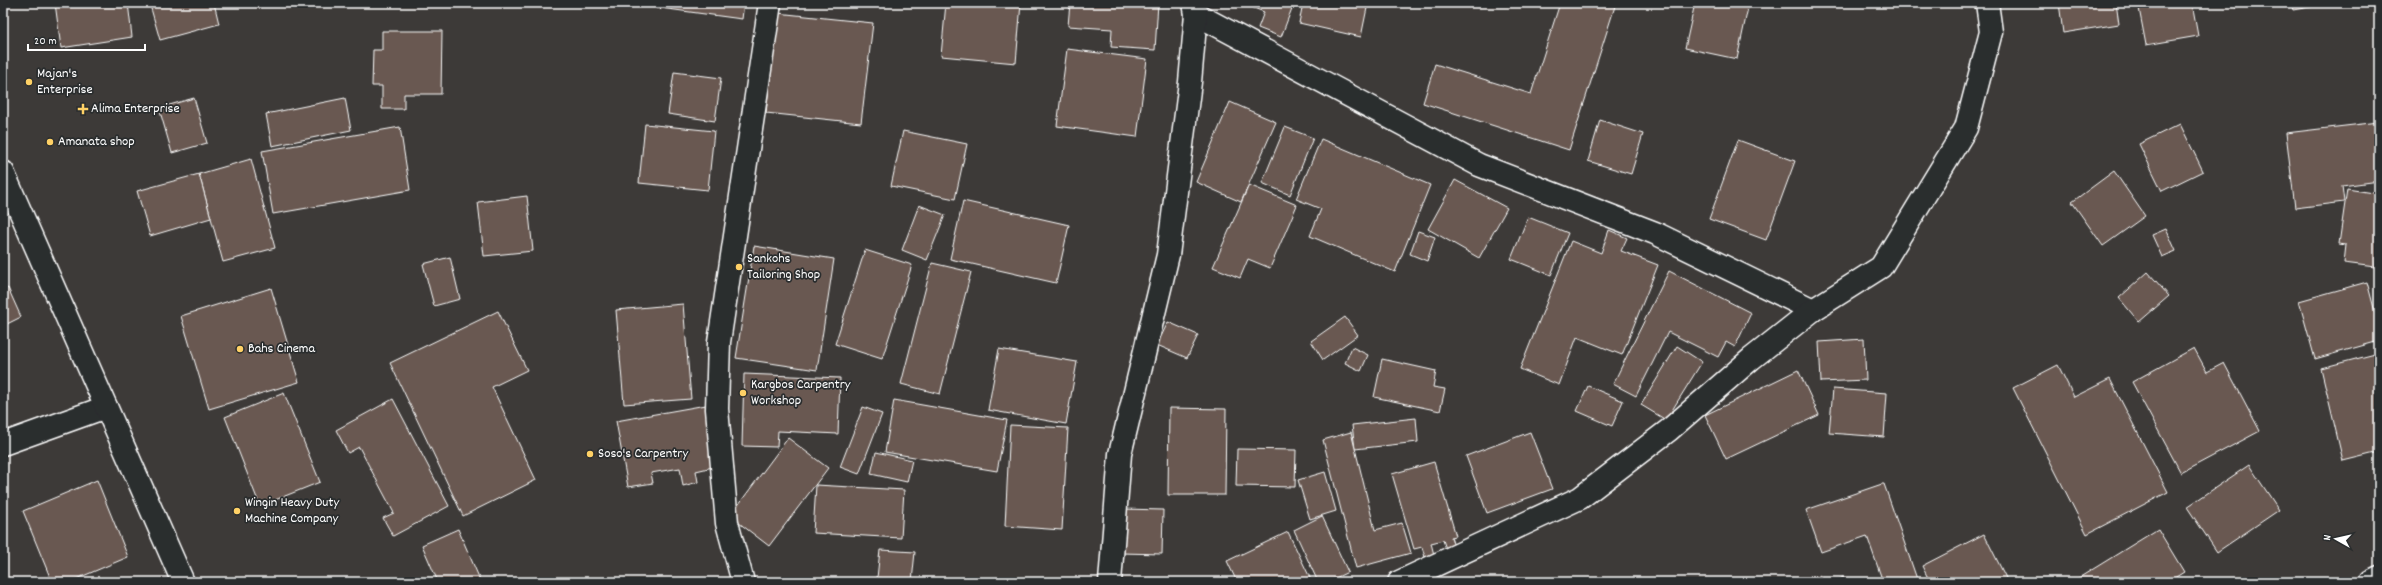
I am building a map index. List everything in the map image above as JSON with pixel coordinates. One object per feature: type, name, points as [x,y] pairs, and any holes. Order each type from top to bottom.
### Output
[{"type":"main road","points":[[743,582],[727,523],[717,409],[719,342],[770,3]]},
{"type":"main road","points":[[1399,582],[1580,498],[1669,430],[1750,359],[1813,310],[1881,267],[1966,128],[1991,32],[1987,3]]},
{"type":"main road","points":[[1110,582],[1120,454],[1168,255],[1190,82],[1195,9],[1479,165],[1655,233],[1813,310]]},
{"type":"main road","points":[[3,172],[183,582]]},
{"type":"main road","points":[[3,444],[106,407]]},
{"type":"main road","points":[[2371,582],[2379,578]]},
{"type":"building","points":[[55,3],[128,3],[132,37],[61,48]]},
{"type":"building","points":[[159,3],[214,3],[219,24],[160,40],[150,5]]},
{"type":"building","points":[[369,3],[393,3],[393,6]]},
{"type":"building","points":[[623,3],[744,3],[742,19]]},
{"type":"building","points":[[946,3],[1021,3],[1016,63],[941,56]]},
{"type":"building","points":[[1070,3],[1158,3],[1155,50],[1111,47],[1112,29],[1068,26]]},
{"type":"building","points":[[1241,3],[1294,3],[1281,37],[1258,28],[1264,12]]},
{"type":"building","points":[[1303,3],[1368,3],[1361,37],[1299,23]]},
{"type":"building","points":[[1560,3],[1616,3],[1569,150],[1423,103],[1435,64],[1531,94]]},
{"type":"building","points":[[1695,3],[1749,3],[1737,59],[1685,48]]},
{"type":"building","points":[[2059,3],[2116,3],[2119,24],[2063,33]]},
{"type":"building","points":[[2138,3],[2192,3],[2198,36],[2146,45]]},
{"type":"building","points":[[2235,3],[2263,3],[2264,4],[2236,8]]},
{"type":"building","points":[[2291,3],[2332,3],[2293,10]]},
{"type":"building","points":[[777,13],[873,23],[861,123],[766,113]]},
{"type":"building","points":[[382,31],[442,31],[441,94],[404,94],[404,109],[382,109],[382,86],[372,86],[373,50],[382,50]]},
{"type":"building","points":[[1067,49],[1147,59],[1137,137],[1057,126]]},
{"type":"building","points":[[674,72],[721,78],[715,121],[668,114]]},
{"type":"building","points":[[194,98],[207,143],[172,153],[159,108]]},
{"type":"building","points":[[345,98],[351,130],[272,146],[266,114]]},
{"type":"building","points":[[1230,102],[1276,122],[1241,202],[1196,182]]},
{"type":"building","points":[[1600,120],[1643,134],[1631,174],[1588,161]]},
{"type":"building","points":[[2379,122],[2379,181],[2342,186],[2344,202],[2295,208],[2286,133]]},
{"type":"building","points":[[645,124],[714,131],[708,190],[639,183]]},
{"type":"building","points":[[2180,124],[2203,171],[2162,191],[2139,144]]},
{"type":"building","points":[[400,127],[410,190],[273,214],[262,151]]},
{"type":"building","points":[[1285,127],[1313,138],[1290,195],[1262,183]]},
{"type":"building","points":[[903,131],[967,144],[955,199],[891,186]]},
{"type":"building","points":[[1321,139],[1430,185],[1395,272],[1310,236],[1321,209],[1296,199]]},
{"type":"building","points":[[1738,140],[1795,161],[1766,240],[1709,219]]},
{"type":"building","points":[[251,159],[275,248],[223,262],[199,174]]},
{"type":"building","points":[[2114,171],[2145,216],[2103,246],[2072,202]]},
{"type":"building","points":[[199,174],[211,218],[150,236],[137,191]]},
{"type":"building","points":[[1455,180],[1507,208],[1479,258],[1428,229]]},
{"type":"building","points":[[1249,185],[1297,205],[1270,268],[1248,259],[1240,278],[1213,267]]},
{"type":"building","points":[[2347,189],[2379,194],[2379,249],[2375,267],[2344,263],[2346,245],[2339,244]]},
{"type":"building","points":[[527,196],[533,251],[484,256],[478,202]]},
{"type":"building","points":[[963,201],[1069,225],[1056,283],[950,259]]},
{"type":"building","points":[[919,205],[945,215],[927,260],[902,250]]},
{"type":"building","points":[[1528,217],[1568,233],[1551,275],[1511,259]]},
{"type":"building","points":[[2166,229],[2176,251],[2162,257],[2152,235]]},
{"type":"building","points":[[1609,230],[1627,238],[1621,251],[1658,265],[1622,355],[1577,337],[1559,385],[1520,369],[1571,241],[1601,253]]},
{"type":"building","points":[[1418,231],[1435,237],[1427,261],[1410,254]]},
{"type":"building","points":[[754,246],[834,259],[817,370],[736,358]]},
{"type":"building","points":[[865,250],[912,265],[882,359],[835,344]]},
{"type":"building","points":[[450,257],[460,299],[434,306],[423,264]]},
{"type":"building","points":[[932,263],[971,272],[940,394],[901,384]]},
{"type":"building","points":[[1669,271],[1751,313],[1735,347],[1726,342],[1718,357],[1668,332],[1636,396],[1613,384]]},
{"type":"building","points":[[2148,272],[2169,296],[2139,322],[2119,298]]},
{"type":"building","points":[[2367,282],[2379,327],[2379,341],[2315,359],[2299,301]]},
{"type":"building","points":[[8,288],[21,317],[3,326],[3,290]]},
{"type":"building","name":"Bahs Cinema","points":[[271,288],[299,382],[209,409],[181,316]]},
{"type":"building","points":[[683,304],[691,399],[624,404],[616,310]]},
{"type":"building","points":[[498,311],[527,370],[492,387],[536,480],[463,516],[390,363]]},
{"type":"building","points":[[1345,317],[1358,335],[1323,360],[1311,341]]},
{"type":"building","points":[[1168,322],[1198,335],[1187,358],[1157,345]]},
{"type":"building","points":[[1864,339],[1866,380],[1821,382],[1819,342]]},
{"type":"building","points":[[1677,346],[1702,362],[1666,420],[1641,405]]},
{"type":"building","points":[[1352,347],[1368,355],[1361,371],[1345,363]]},
{"type":"building","points":[[2194,348],[2207,372],[2224,363],[2260,431],[2181,473],[2132,382]]},
{"type":"building","points":[[999,349],[1077,362],[1066,424],[988,410]]},
{"type":"building","points":[[2379,353],[2379,452],[2343,461],[2321,368]]},
{"type":"building","points":[[1382,359],[1436,371],[1433,387],[1445,389],[1440,411],[1374,397]]},
{"type":"building","points":[[2058,365],[2074,397],[2110,379],[2168,492],[2087,534],[2013,388]]},
{"type":"building","points":[[1798,370],[1819,415],[1726,459],[1705,415]]},
{"type":"building","points":[[744,374],[840,378],[838,434],[778,431],[777,447],[742,446]]},
{"type":"building","points":[[1588,386],[1623,401],[1612,426],[1577,411]]},
{"type":"building","points":[[1833,389],[1887,393],[1884,437],[1829,433]]},
{"type":"building","points":[[284,393],[320,482],[260,506],[225,417]]},
{"type":"building","points":[[393,399],[449,506],[393,536],[383,518],[394,513],[359,447],[348,453],[336,430]]},
{"type":"building","points":[[894,400],[1007,420],[997,471],[885,452]]},
{"type":"building","points":[[706,405],[717,466],[696,471],[698,482],[683,486],[680,468],[651,473],[653,483],[628,487],[616,421]]},
{"type":"building","points":[[863,407],[882,414],[859,474],[840,467]]},
{"type":"building","points":[[1169,408],[1226,409],[1225,495],[1168,495]]},
{"type":"building","points":[[1416,418],[1418,442],[1355,449],[1352,425]]},
{"type":"building","points":[[1010,425],[1068,428],[1062,530],[1005,526]]},
{"type":"building","points":[[1351,432],[1375,530],[1402,523],[1411,553],[1356,568],[1323,440]]},
{"type":"building","points":[[1530,432],[1552,489],[1487,513],[1466,456]]},
{"type":"building","points":[[788,438],[828,468],[769,546],[730,516]]},
{"type":"building","points":[[1237,449],[1296,450],[1295,487],[1236,486]]},
{"type":"building","points":[[876,452],[912,460],[907,482],[871,474]]},
{"type":"building","points":[[1434,462],[1456,536],[1451,537],[1455,550],[1447,552],[1443,540],[1431,543],[1434,555],[1425,557],[1422,547],[1414,549],[1392,474]]},
{"type":"building","points":[[2249,465],[2279,510],[2217,552],[2187,507]]},
{"type":"building","points":[[1325,472],[1336,511],[1310,519],[1298,480]]},
{"type":"building","points":[[97,480],[128,557],[69,582],[52,582],[23,511]]},
{"type":"building","points":[[1884,484],[1918,582],[1883,582],[1867,536],[1821,552],[1806,510]]},
{"type":"building","points":[[816,485],[904,490],[901,538],[813,533]]},
{"type":"building","points":[[1123,509],[1163,510],[1162,554],[1121,553]]},
{"type":"building","points":[[1322,516],[1348,572],[1327,582],[1318,582],[1294,530]]},
{"type":"building","points":[[458,529],[481,582],[438,582],[422,545]]},
{"type":"building","points":[[2158,529],[2184,572],[2168,582],[2079,582],[2077,579]]},
{"type":"building","points":[[1288,532],[1312,582],[1237,582],[1227,561]]},
{"type":"building","points":[[1984,534],[2008,582],[1930,582],[1922,566]]},
{"type":"building","points":[[880,550],[915,552],[912,581],[877,578]]},
{"type":"building","points":[[1820,575],[1824,582],[1809,582]]},
{"type":"building","points":[[1843,577],[1846,582],[1835,582]]},
{"type":"place","name":"Majan's Enterprise","points":[[29,82]]},
{"type":"place","name":"Alima Enterprise","points":[[83,109]]},
{"type":"place","name":"Amanata shop","points":[[50,142]]},
{"type":"place","name":"Sankohs Tailoring Shop","points":[[739,267]]},
{"type":"place","name":"Bahs Cinema","points":[[240,349]]},
{"type":"place","name":"Kargbos Carpentry Workshop","points":[[743,393]]},
{"type":"place","name":"Soso's Carpentry","points":[[590,454]]},
{"type":"place","name":"Wingin Heavy Duty Machine Company","points":[[237,511]]}]
